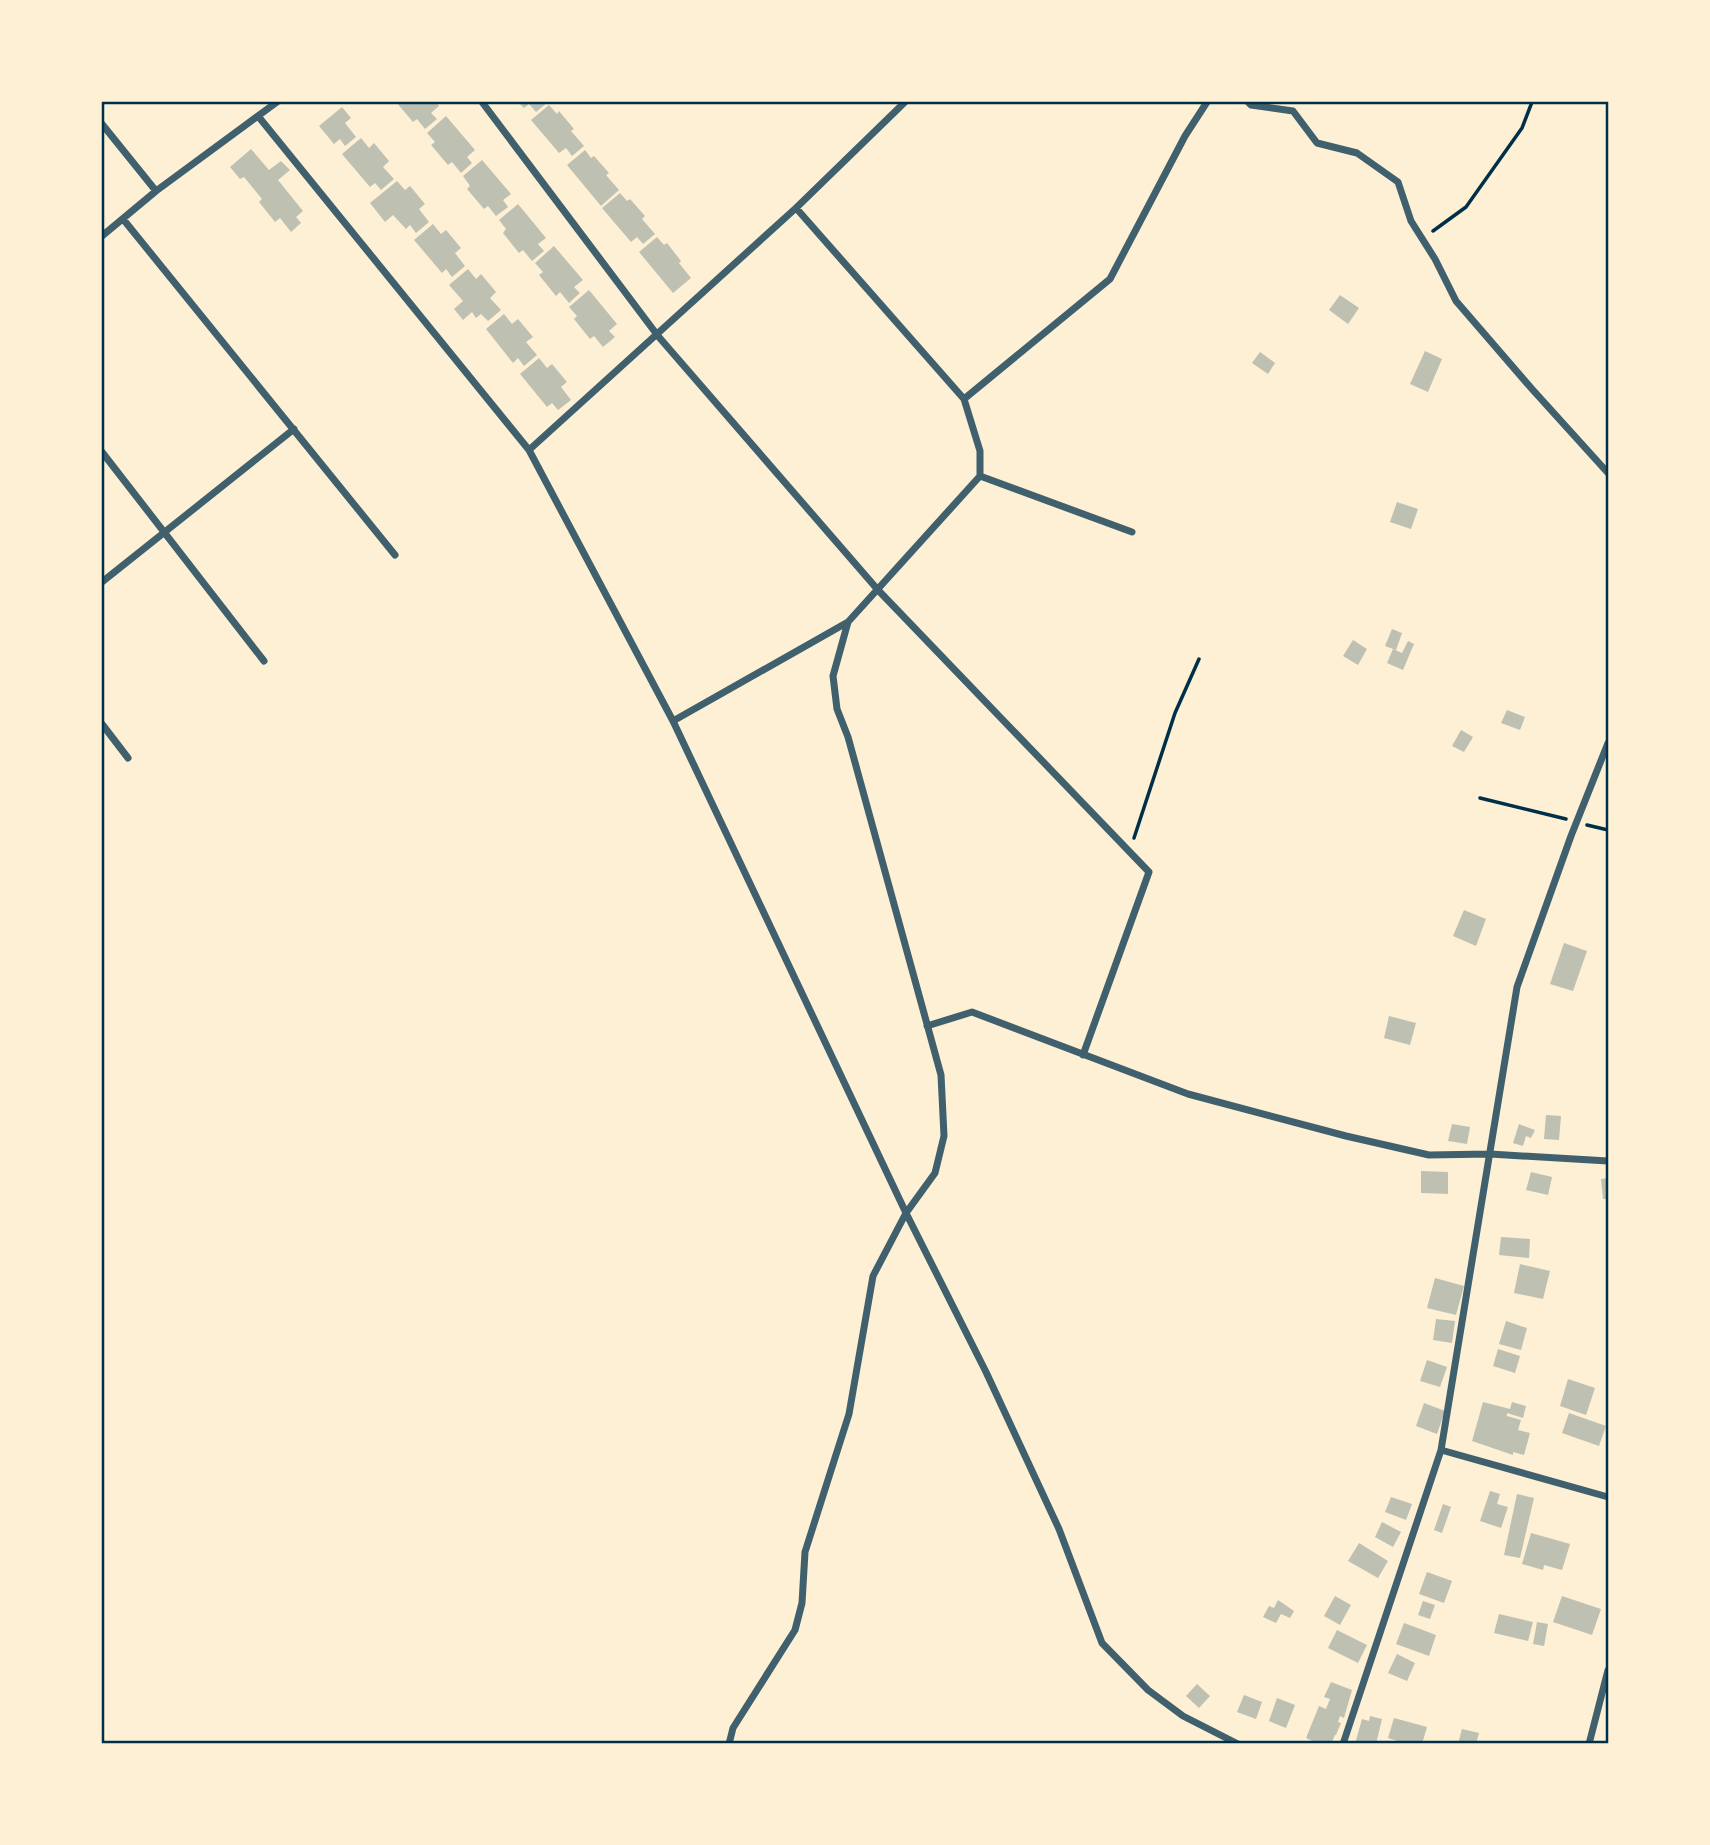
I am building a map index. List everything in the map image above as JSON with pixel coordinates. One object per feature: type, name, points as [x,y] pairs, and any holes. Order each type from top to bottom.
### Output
[{"type":"street","points":[[102,236],[156,191],[277,102]]},
{"type":"street","points":[[482,102],[658,336],[878,590],[1149,872],[1083,1055]]},
{"type":"street","points":[[529,450],[658,336],[905,102]]},
{"type":"street","points":[[964,399],[1110,279],[1185,136],[1207,102]]},
{"type":"street","points":[[1248,102],[1251,105],[1293,111],[1317,143],[1357,153],[1398,181],[1410,221],[1435,258],[1456,301],[1608,473]]},
{"type":"street","points":[[258,116],[529,450],[673,721],[906,1213],[986,1372],[1059,1529],[1101,1643],[1148,1690],[1183,1716],[1238,1744]]},
{"type":"street","points":[[102,124],[156,191]]},
{"type":"street","points":[[673,721],[848,622],[980,476],[980,451],[964,399],[796,208]]},
{"type":"street","points":[[123,219],[395,555]]},
{"type":"street","points":[[102,582],[294,429]]},
{"type":"street","points":[[102,452],[264,661]]},
{"type":"street","points":[[980,476],[1132,531]]},
{"type":"street","points":[[729,1744],[733,1728],[795,1630],[802,1603],[805,1552],[849,1414],[873,1276],[906,1213],[935,1173],[944,1136],[941,1075],[848,737],[837,709],[833,676],[848,622]]},
{"type":"street","points":[[102,724],[128,758]]},
{"type":"street","points":[[1343,1744],[1441,1450],[1517,986],[1608,743]]},
{"type":"street","points":[[927,1026],[972,1012],[1188,1094],[1346,1136],[1429,1154],[1489,1154],[1608,1161]]},
{"type":"street","points":[[1441,1450],[1608,1497]]},
{"type":"street","points":[[1589,1744],[1608,1670]]},
{"type":"path","points":[[1422,239],[1466,207],[1522,128],[1532,102]]},
{"type":"path","points":[[1130,853],[1175,713],[1199,659]]},
{"type":"path","points":[[1480,798],[1608,830]]},
{"type":"building","points":[[396,102],[436,102],[439,106],[431,113],[437,119],[425,129],[417,119],[413,122]]},
{"type":"building","points":[[518,102],[548,102],[536,112],[529,104],[524,108]]},
{"type":"building","points":[[549,105],[557,114],[559,111],[584,146],[572,156],[566,148],[559,153],[531,120]]},
{"type":"building","points":[[342,107],[351,118],[345,123],[356,137],[345,146],[340,139],[334,144],[319,126]]},
{"type":"building","points":[[446,116],[475,150],[467,157],[472,163],[461,173],[452,162],[448,165],[431,145],[435,142],[427,133]]},
{"type":"building","points":[[361,138],[369,148],[374,143],[389,161],[383,167],[394,179],[381,190],[375,183],[370,187],[342,154]]},
{"type":"building","points":[[251,149],[269,170],[281,161],[290,170],[278,180],[303,211],[296,217],[301,223],[291,232],[280,218],[275,222],[259,202],[262,199],[244,177],[240,179],[230,167]]},
{"type":"building","points":[[585,150],[609,173],[606,175],[619,190],[601,206],[567,165]]},
{"type":"building","points":[[482,160],[511,194],[503,200],[508,207],[496,216],[488,206],[484,209],[467,189],[470,186],[463,176]]},
{"type":"building","points":[[397,181],[405,190],[410,186],[425,204],[419,209],[429,222],[416,233],[410,225],[406,229],[393,215],[385,222],[370,203]]},
{"type":"building","points":[[620,193],[627,201],[630,199],[645,216],[642,219],[655,234],[643,244],[637,237],[631,242],[602,208]]},
{"type":"building","points":[[518,204],[546,238],[538,244],[544,251],[532,261],[523,250],[519,253],[503,233],[506,229],[499,220]]},
{"type":"building","points":[[433,224],[441,234],[446,230],[461,248],[455,253],[465,266],[452,277],[446,269],[442,273],[414,240]]},
{"type":"building","points":[[657,237],[664,245],[667,243],[691,278],[673,293],[639,252]]},
{"type":"building","points":[[554,246],[583,280],[574,287],[580,293],[569,303],[560,292],[556,296],[539,275],[543,272],[535,263]]},
{"type":"building","points":[[468,269],[476,279],[481,274],[496,292],[490,298],[501,310],[488,321],[481,314],[476,318],[472,312],[463,320],[454,309],[463,301],[449,285]]},
{"type":"building","points":[[589,290],[617,324],[609,331],[615,337],[603,347],[594,336],[590,339],[574,319],[577,316],[569,307]]},
{"type":"building","points":[[1340,295],[1359,308],[1348,324],[1329,310]]},
{"type":"building","points":[[504,314],[512,324],[518,319],[533,337],[526,342],[537,355],[524,366],[518,358],[513,363],[486,329]]},
{"type":"building","points":[[1425,351],[1442,359],[1428,392],[1410,384]]},
{"type":"building","points":[[1260,352],[1275,363],[1268,374],[1252,363]]},
{"type":"building","points":[[539,358],[547,368],[552,364],[567,382],[561,387],[571,400],[558,410],[552,403],[547,407],[520,374]]},
{"type":"building","points":[[1397,502],[1418,509],[1411,529],[1390,522]]},
{"type":"building","points":[[1392,629],[1402,633],[1396,650],[1385,646]]},
{"type":"building","points":[[1353,640],[1367,649],[1358,665],[1343,656]]},
{"type":"building","points":[[1408,641],[1414,644],[1403,670],[1387,663],[1393,649],[1402,653]]},
{"type":"building","points":[[1507,710],[1525,717],[1520,730],[1501,723]]},
{"type":"building","points":[[1461,730],[1473,737],[1464,752],[1452,746]]},
{"type":"building","points":[[1464,910],[1486,919],[1476,946],[1453,936]]},
{"type":"building","points":[[1564,943],[1587,951],[1573,991],[1550,984]]},
{"type":"building","points":[[1389,1016],[1416,1023],[1410,1045],[1384,1038]]},
{"type":"building","points":[[1546,1115],[1561,1116],[1559,1140],[1544,1139]]},
{"type":"building","points":[[1452,1124],[1470,1127],[1467,1144],[1448,1141]]},
{"type":"building","points":[[1519,1124],[1535,1130],[1531,1138],[1526,1136],[1523,1146],[1513,1143]]},
{"type":"building","points":[[1421,1171],[1448,1172],[1448,1194],[1421,1193]]},
{"type":"building","points":[[1531,1172],[1552,1177],[1548,1195],[1526,1190]]},
{"type":"building","points":[[1608,1178],[1608,1199],[1603,1199],[1601,1179]]},
{"type":"building","points":[[1501,1237],[1530,1239],[1529,1258],[1499,1255]]},
{"type":"building","points":[[1520,1264],[1550,1271],[1543,1299],[1514,1293]]},
{"type":"building","points":[[1435,1278],[1464,1286],[1456,1315],[1427,1308]]},
{"type":"building","points":[[1436,1319],[1455,1321],[1452,1343],[1433,1340]]},
{"type":"building","points":[[1506,1321],[1527,1328],[1521,1350],[1499,1344]]},
{"type":"building","points":[[1498,1349],[1520,1356],[1515,1373],[1493,1366]]},
{"type":"building","points":[[1427,1360],[1447,1367],[1440,1387],[1420,1381]]},
{"type":"building","points":[[1568,1379],[1595,1388],[1586,1415],[1560,1406]]},
{"type":"building","points":[[1483,1402],[1510,1409],[1512,1402],[1526,1406],[1523,1418],[1507,1413],[1507,1416],[1521,1420],[1518,1430],[1530,1433],[1524,1455],[1513,1452],[1513,1455],[1472,1441]]},
{"type":"building","points":[[1424,1403],[1445,1411],[1437,1434],[1416,1426]]},
{"type":"building","points":[[1569,1413],[1606,1426],[1599,1446],[1562,1433]]},
{"type":"building","points":[[1490,1491],[1500,1494],[1497,1504],[1508,1507],[1501,1528],[1480,1521]]},
{"type":"building","points":[[1517,1494],[1534,1498],[1520,1558],[1504,1555]]},
{"type":"building","points":[[1391,1497],[1412,1504],[1406,1520],[1385,1512]]},
{"type":"building","points":[[1443,1504],[1451,1507],[1442,1533],[1434,1530]]},
{"type":"building","points":[[1382,1522],[1401,1532],[1393,1547],[1375,1537]]},
{"type":"building","points":[[1531,1533],[1570,1544],[1562,1570],[1544,1565],[1543,1570],[1522,1564]]},
{"type":"building","points":[[1359,1543],[1388,1561],[1378,1578],[1348,1561]]},
{"type":"building","points":[[1427,1572],[1452,1581],[1444,1603],[1419,1594]]},
{"type":"building","points":[[1335,1596],[1351,1605],[1340,1625],[1324,1616]]},
{"type":"building","points":[[1562,1596],[1601,1609],[1592,1635],[1553,1622]]},
{"type":"building","points":[[1278,1600],[1294,1611],[1290,1618],[1281,1614],[1276,1623],[1263,1617],[1269,1606],[1274,1608]]},
{"type":"building","points":[[1423,1601],[1435,1605],[1430,1619],[1418,1615]]},
{"type":"building","points":[[1499,1614],[1533,1622],[1528,1641],[1494,1633]]},
{"type":"building","points":[[1537,1622],[1548,1624],[1544,1646],[1533,1644]]},
{"type":"building","points":[[1404,1623],[1436,1635],[1429,1656],[1396,1644]]},
{"type":"building","points":[[1337,1630],[1367,1645],[1358,1663],[1328,1648]]},
{"type":"building","points":[[1397,1654],[1415,1663],[1407,1681],[1388,1673]]},
{"type":"building","points":[[1331,1682],[1352,1690],[1344,1718],[1340,1716],[1338,1722],[1341,1723],[1331,1744],[1319,1744],[1306,1738],[1319,1706],[1326,1709],[1330,1699],[1324,1697]]},
{"type":"building","points":[[1197,1684],[1210,1696],[1199,1708],[1186,1696]]},
{"type":"building","points":[[1244,1695],[1262,1702],[1256,1719],[1237,1712]]},
{"type":"building","points":[[1277,1698],[1295,1705],[1286,1728],[1269,1721]]},
{"type":"building","points":[[1370,1716],[1382,1719],[1376,1744],[1355,1744],[1362,1719],[1369,1721]]},
{"type":"building","points":[[1394,1718],[1427,1727],[1422,1744],[1407,1744],[1388,1738]]},
{"type":"building","points":[[1462,1729],[1479,1733],[1476,1744],[1458,1744]]}]
